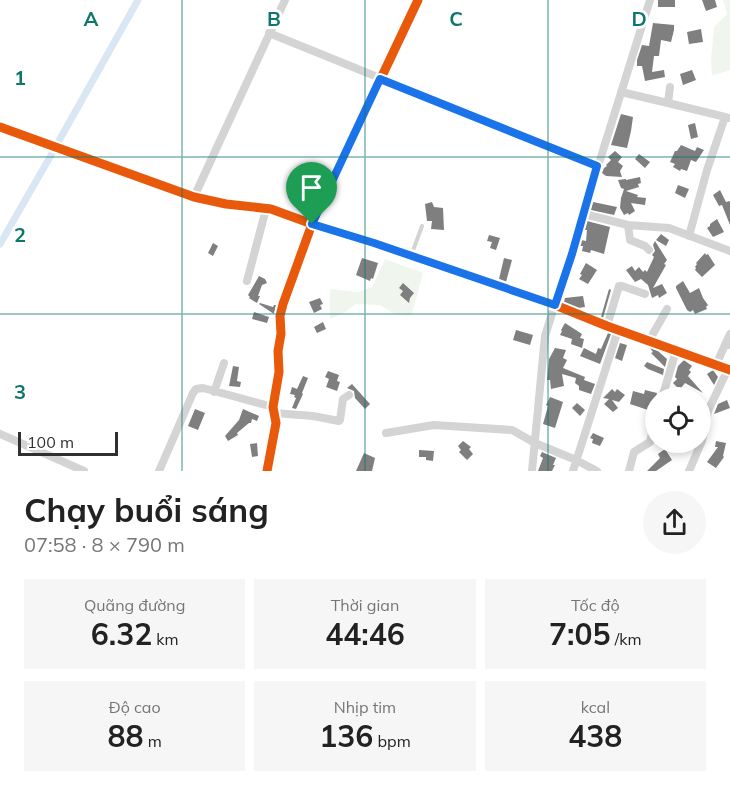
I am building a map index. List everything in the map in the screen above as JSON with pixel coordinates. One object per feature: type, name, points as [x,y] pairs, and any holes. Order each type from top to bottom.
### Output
[{"type":"street","points":[[194,197],[285,0]]},
{"type":"street","points":[[267,471],[276,423],[274,410],[279,372],[280,316],[283,304],[312,224],[417,0]]},
{"type":"street","points":[[532,471],[545,336],[650,0]]},
{"type":"street","points":[[269,33],[597,166]]},
{"type":"street","points":[[668,103],[670,87]]},
{"type":"street","points":[[621,92],[728,117],[707,170],[689,236]]},
{"type":"street","points":[[0,127],[194,197],[226,204],[271,209],[555,305],[729,369],[708,411],[702,441],[689,471]]},
{"type":"street","points":[[247,281],[266,209]]},
{"type":"street","points":[[584,214],[627,225],[669,228],[730,251]]},
{"type":"street","points":[[627,225],[630,240],[649,250]]},
{"type":"street","points":[[607,326],[619,286],[645,294]]},
{"type":"street","points":[[649,341],[667,309]]},
{"type":"street","points":[[573,471],[618,330]]},
{"type":"street","points":[[716,365],[730,334]]},
{"type":"street","points":[[665,387],[676,351]]},
{"type":"street","points":[[214,392],[224,363]]},
{"type":"street","points":[[159,471],[194,393],[199,388],[274,410],[339,421],[344,399],[349,394]]},
{"type":"street","points":[[386,433],[434,425],[512,430],[597,471]]},
{"type":"street","points":[[0,434],[84,471]]},
{"type":"street","points":[[629,471],[634,452],[645,445]]},
{"type":"lane","points":[[411,256],[422,226]]},
{"type":"shaded area","points":[[723,0],[730,0],[730,70],[712,76],[714,27],[727,14]]},
{"type":"shaded area","points":[[385,259],[423,273],[412,314],[408,316],[395,314],[380,305],[356,304],[330,319],[330,289],[358,292],[372,287]]},
{"type":"building","points":[[658,0],[675,0],[675,7],[658,7]]},
{"type":"building","points":[[702,0],[715,0],[717,7],[706,11]]},
{"type":"building","points":[[653,23],[674,25],[674,30],[671,42],[661,40],[659,56],[654,56],[652,72],[664,70],[665,77],[645,81],[642,66],[637,66],[637,60],[642,45],[649,46]]},
{"type":"building","points":[[701,29],[703,42],[689,44],[687,32]]},
{"type":"building","points":[[692,70],[696,80],[683,85],[680,74]]},
{"type":"building","points":[[621,114],[633,117],[627,148],[611,145]]},
{"type":"building","points":[[695,123],[698,137],[691,139],[688,125]]},
{"type":"building","points":[[681,145],[695,151],[697,147],[704,150],[696,162],[691,160],[687,171],[681,169],[680,171],[673,167],[675,164],[670,162]]},
{"type":"building","points":[[615,151],[622,157],[618,162],[623,166],[620,171],[622,177],[606,176],[602,173],[611,160],[608,157]]},
{"type":"building","points":[[639,154],[650,162],[645,168],[635,159]]},
{"type":"building","points":[[640,177],[639,187],[626,191],[638,195],[637,197],[646,198],[645,205],[631,203],[635,211],[624,215],[620,208],[624,189],[621,188],[618,180]]},
{"type":"building","points":[[678,185],[689,189],[685,198],[675,193]]},
{"type":"building","points":[[720,190],[726,202],[730,201],[730,225],[722,205],[719,206],[713,195]]},
{"type":"building","points":[[432,202],[434,207],[443,208],[444,230],[431,229],[432,221],[427,221],[425,204]]},
{"type":"building","points":[[593,202],[617,207],[614,215],[591,210]]},
{"type":"building","points":[[717,219],[724,232],[713,237],[707,228]]},
{"type":"building","points":[[587,221],[610,227],[604,254],[591,250],[590,253],[582,251],[581,240],[586,241],[587,230],[584,230]]},
{"type":"building","points":[[661,234],[669,240],[666,246],[656,240]]},
{"type":"building","points":[[489,235],[500,238],[496,250],[490,248],[492,242],[487,241]]},
{"type":"building","points":[[655,241],[667,260],[653,288],[662,284],[667,293],[659,298],[658,295],[652,298],[648,285],[641,279],[635,282],[626,270],[632,266],[635,271],[639,267],[643,272],[645,270],[647,272],[654,257],[652,255],[655,251],[653,245]]},
{"type":"building","points":[[213,243],[218,246],[213,256],[208,253]]},
{"type":"building","points":[[705,253],[715,265],[702,277],[695,267]]},
{"type":"building","points":[[362,258],[378,263],[373,279],[371,278],[370,281],[356,275]]},
{"type":"building","points":[[504,258],[512,260],[506,282],[499,279]]},
{"type":"building","points":[[586,263],[597,270],[588,284],[579,279]]},
{"type":"building","points":[[259,276],[267,283],[262,285],[257,303],[248,295]]},
{"type":"building","points":[[683,281],[690,293],[699,288],[708,305],[707,309],[695,314],[693,310],[690,312],[687,310],[676,288]]},
{"type":"building","points":[[403,283],[414,293],[409,303],[400,295],[403,291],[399,288]]},
{"type":"building","points":[[609,289],[611,290],[603,318],[601,317]]},
{"type":"building","points":[[583,296],[585,307],[578,308],[564,302],[565,298]]},
{"type":"building","points":[[320,298],[323,304],[320,305],[322,309],[314,313],[309,302]]},
{"type":"building","points":[[259,304],[273,307],[276,305],[274,314]]},
{"type":"building","points":[[254,312],[269,317],[267,323],[252,319]]},
{"type":"building","points":[[323,322],[326,329],[317,333],[314,327]]},
{"type":"building","points":[[565,323],[582,334],[580,338],[584,339],[582,348],[571,344],[572,339],[560,335]]},
{"type":"building","points":[[516,330],[533,335],[530,345],[513,340]]},
{"type":"building","points":[[608,333],[611,334],[600,364],[580,356],[584,348],[596,354],[598,348],[601,349]]},
{"type":"building","points":[[620,343],[627,345],[622,361],[615,358]]},
{"type":"building","points":[[555,348],[566,350],[563,358],[567,360],[563,368],[595,384],[591,394],[579,390],[579,386],[575,383],[576,378],[562,374],[564,386],[551,389],[550,380],[547,380],[549,359]]},
{"type":"building","points":[[650,348],[658,351],[667,359],[665,367],[651,353],[653,352]]},
{"type":"building","points":[[684,360],[692,366],[688,376],[698,387],[685,383],[682,387],[677,387],[673,383],[677,379],[675,377],[678,366]]},
{"type":"building","points":[[647,362],[664,369],[663,375],[644,366]]},
{"type":"building","points":[[233,366],[239,367],[237,381],[241,382],[240,387],[229,386]]},
{"type":"building","points":[[713,370],[718,377],[714,385],[707,374]]},
{"type":"building","points":[[328,371],[339,375],[337,381],[340,382],[337,391],[326,387],[329,379],[325,377]]},
{"type":"building","points":[[303,376],[308,378],[303,394],[296,409],[292,408],[296,398],[295,395],[290,394],[292,387],[297,389]]},
{"type":"building","points":[[352,384],[370,404],[365,409],[355,398],[354,391],[347,388]]},
{"type":"building","points":[[612,389],[615,392],[617,389],[625,395],[619,402],[612,400],[618,408],[613,412],[604,404],[609,399],[603,398]]},
{"type":"building","points":[[645,390],[645,409],[630,404],[633,391],[644,394]]},
{"type":"building","points":[[550,397],[563,402],[555,428],[543,424],[548,406],[546,405]]},
{"type":"building","points":[[727,400],[730,408],[714,414],[718,404]]},
{"type":"building","points":[[577,403],[585,410],[580,416],[572,408]]},
{"type":"building","points":[[195,409],[205,413],[198,430],[188,426]]},
{"type":"building","points":[[243,409],[259,416],[257,421],[252,419],[251,423],[237,433],[238,435],[228,441],[225,436],[239,420]]},
{"type":"building","points":[[593,433],[604,438],[600,446],[592,443],[593,439],[590,438]]},
{"type":"building","points":[[463,441],[471,447],[469,449],[473,454],[467,460],[459,452],[461,450],[458,446]]},
{"type":"building","points":[[716,441],[726,443],[724,457],[716,468],[707,462],[718,447],[715,447]]},
{"type":"building","points":[[257,443],[258,456],[252,457],[250,444]]},
{"type":"building","points":[[419,450],[434,451],[433,461],[426,460],[426,457],[419,457]]},
{"type":"building","points":[[542,452],[556,458],[552,471],[538,471],[543,458],[540,456]]},
{"type":"building","points":[[364,453],[375,458],[372,471],[356,471]]},
{"type":"building","points":[[668,453],[672,460],[656,471],[647,471],[660,458],[658,454]]},
{"type":"waterway","points":[[56,146],[138,0]]},
{"type":"waterway","points":[[0,244],[54,150]]},
{"type":"cycle path","points":[[267,471],[276,423],[273,407],[279,372],[280,316],[283,304],[312,224],[418,0]]},
{"type":"cycle path","points":[[0,127],[194,197],[226,204],[271,209],[374,243],[555,305],[730,370]]},
{"type":"route","points":[[380,79],[597,166],[555,305],[312,224],[380,79]]}]
